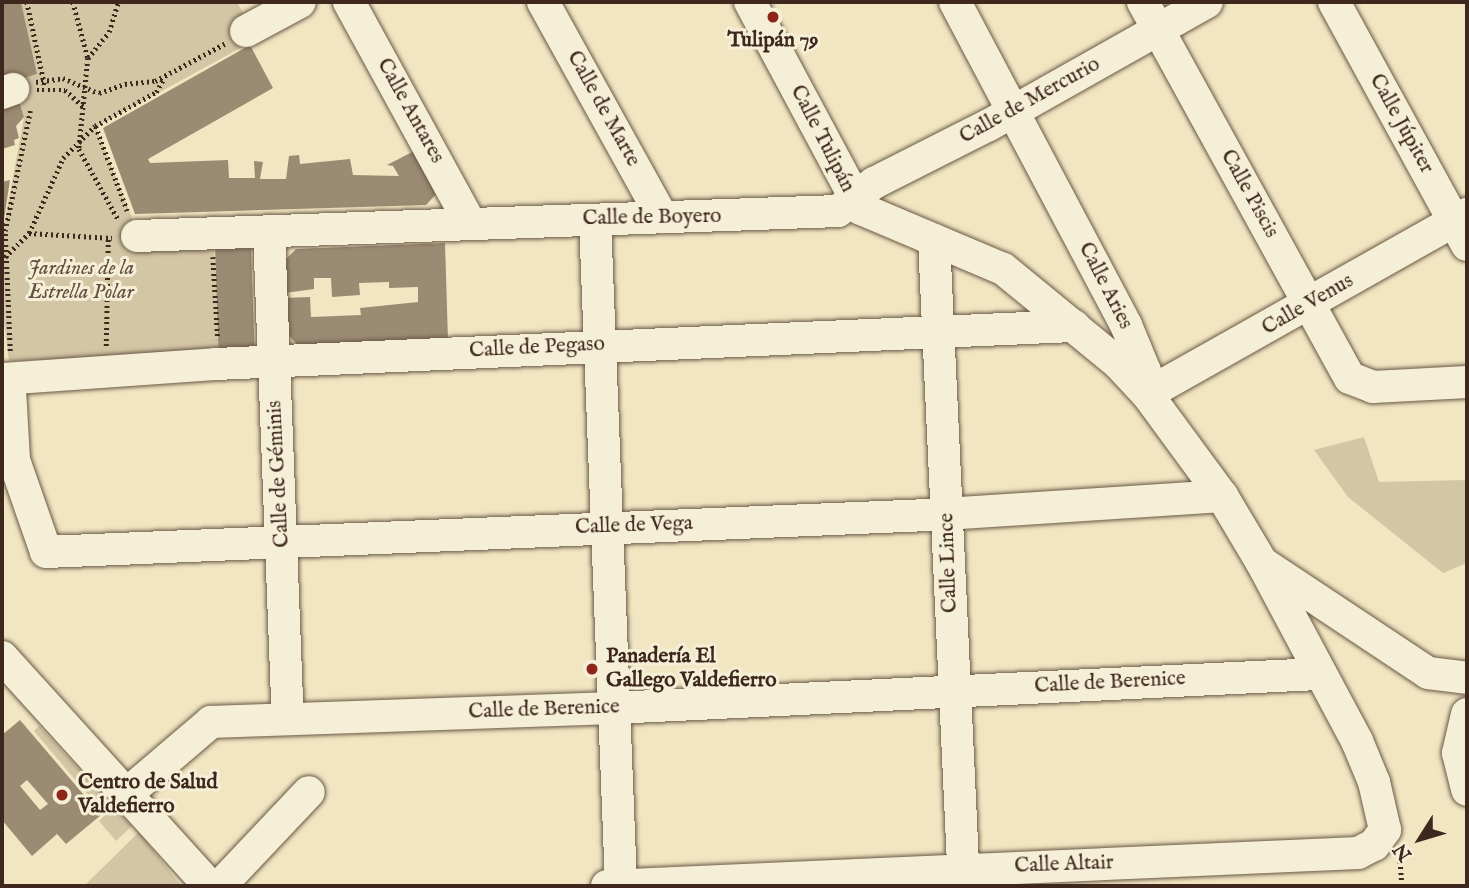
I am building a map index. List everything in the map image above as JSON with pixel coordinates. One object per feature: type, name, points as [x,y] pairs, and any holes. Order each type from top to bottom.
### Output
[{"type":"street","points":[[246,31],[300,2]]},
{"type":"street","name":"Calle Antares","points":[[349,2],[469,221]]},
{"type":"street","name":"Calle de Marte","points":[[543,2],[663,218]]},
{"type":"street","name":"Calle Tulipán","points":[[750,2],[855,202]]},
{"type":"street","name":"Calle Aries","points":[[955,2],[1015,110],[1126,354],[1147,394],[1222,496],[1262,563],[1366,761],[1391,838]]},
{"type":"street","name":"Calle Piscis","points":[[1143,2],[1356,384],[1373,387],[1467,382]]},
{"type":"street","name":"Calle de Mercurio","points":[[855,202],[874,183],[1015,110],[1207,2]]},
{"type":"street","name":"Calle Júpiter","points":[[1334,2],[1463,227]]},
{"type":"street","points":[[855,202],[870,214],[1003,269],[1062,327],[1126,354]]},
{"type":"street","name":"Calle de Boyero","points":[[123,237],[469,221],[826,213],[855,202]]},
{"type":"street","points":[[595,219],[597,345],[608,528],[621,886]]},
{"type":"street","name":"Calle Venus","points":[[1147,394],[1310,304],[1463,227]]},
{"type":"street","name":"Calle de Géminis","points":[[269,231],[288,718]]},
{"type":"street","name":"Calle Lince","points":[[934,240],[964,878]]},
{"type":"street","name":"Calle de Pegaso","points":[[8,375],[597,345],[1062,327]]},
{"type":"street","name":"Calle de Vega","points":[[8,375],[14,460],[46,552],[947,513],[1222,496]]},
{"type":"street","name":"Calle Aries","points":[[1262,563],[1428,673],[1464,720]]},
{"type":"street","points":[[4,664],[129,792],[210,886]]},
{"type":"street","name":"Calle Aries","points":[[1428,673],[1467,678]]},
{"type":"street","name":"Calle de Berenice","points":[[129,792],[211,722],[613,708],[1319,674]]},
{"type":"street","points":[[1464,720],[1458,753],[1467,790]]},
{"type":"street","points":[[220,886],[309,792]]},
{"type":"street","name":"Calle Altair","points":[[607,886],[964,878],[1358,853],[1391,838]]},
{"type":"path","points":[[27,2],[45,88]]},
{"type":"path","points":[[73,2],[88,58],[79,145],[123,237]]},
{"type":"path","points":[[88,58],[109,32],[118,2]]},
{"type":"path","points":[[43,80],[63,78],[99,93],[164,78],[246,31]]},
{"type":"path","points":[[5,257],[29,233],[63,158],[79,145],[94,126],[156,92],[164,78]]},
{"type":"path","points":[[8,375],[5,257],[20,146],[35,91],[45,88],[65,90],[84,107]]},
{"type":"path","points":[[94,126],[123,237],[105,361]]},
{"type":"path","points":[[213,232],[218,355]]},
{"type":"path","points":[[29,233],[123,237]]},
{"type":"path","points":[[1391,838],[1402,886]]},
{"type":"green space","name":"Jardines de la Estrella Polar","points":[[21,2],[237,2],[257,39],[96,127],[134,223],[212,221],[221,353],[9,361],[2,305],[2,237],[24,117],[13,81],[37,74]]},
{"type":"green space","points":[[1364,437],[1379,482],[1467,480],[1467,563],[1443,573],[1348,497],[1314,450]]},
{"type":"green space","points":[[39,726],[132,826],[116,841],[99,821],[105,815],[34,731]]},
{"type":"green space","points":[[139,832],[181,886],[84,886]]},
{"type":"building","points":[[2,2],[21,2],[37,74],[2,85]]},
{"type":"building","points":[[250,45],[273,88],[148,159],[150,163],[228,160],[229,178],[255,178],[254,161],[263,162],[260,179],[286,179],[289,156],[299,155],[300,164],[350,159],[353,175],[399,176],[393,166],[387,165],[416,150],[438,192],[426,205],[135,214],[103,128]]},
{"type":"building","points":[[18,98],[24,117],[16,126],[19,138],[14,140],[15,145],[2,149],[2,103]]},
{"type":"building","points":[[10,180],[3,226],[2,226],[2,182]]},
{"type":"building","points":[[445,243],[448,340],[299,346],[287,334],[285,298],[310,297],[311,317],[361,315],[360,308],[418,302],[418,287],[389,288],[389,282],[359,283],[360,295],[332,297],[331,278],[314,278],[314,289],[285,293],[283,262],[296,249]]},
{"type":"building","points":[[251,248],[255,351],[219,352],[215,249]]},
{"type":"building","name":"Centro de Salud Valdefierro","points":[[20,720],[101,815],[66,844],[57,834],[32,856],[2,820],[2,735]],"holes":[[[27,780],[48,804],[40,810],[20,786]]]},
{"type":"place","name":"Tulipán 79","points":[[773,17]]},
{"type":"place","name":"Panadería El Gallego Valdefierro","points":[[592,669]]},
{"type":"place","name":"Centro de Salud Valdefierro","points":[[62,795]]}]
